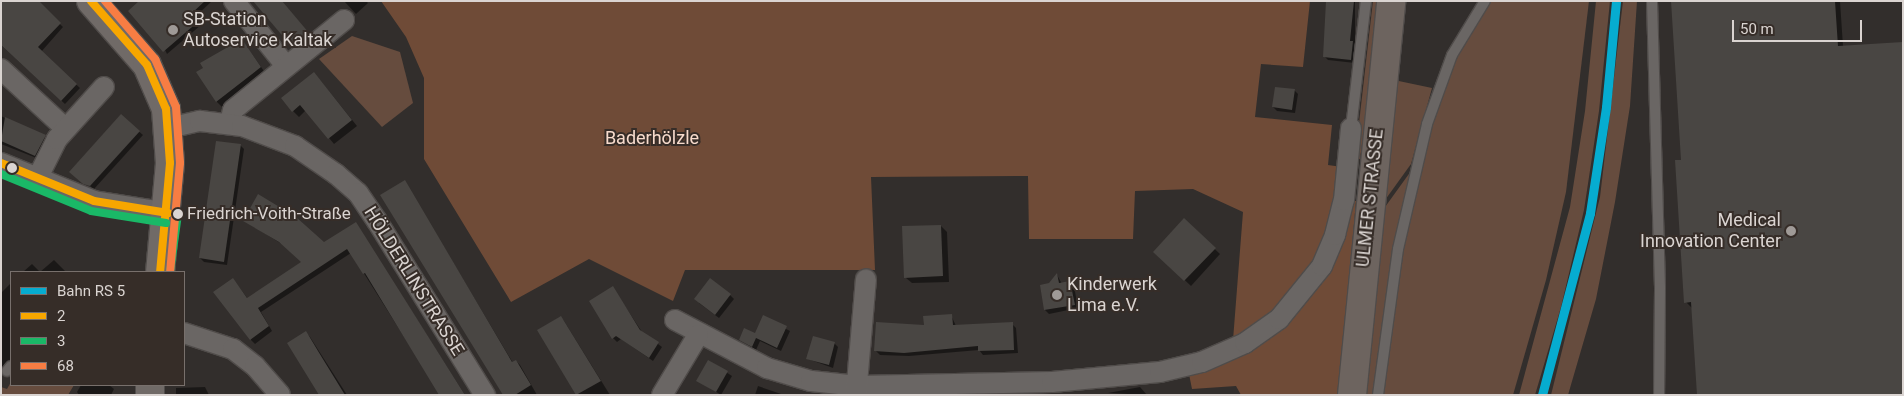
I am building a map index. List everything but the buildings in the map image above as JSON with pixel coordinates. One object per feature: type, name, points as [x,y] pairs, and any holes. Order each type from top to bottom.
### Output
[{"type":"main road","points":[[91,1],[152,73],[164,100],[169,128],[168,213],[160,271]]},
{"type":"main road","name":"ULMER STRASSE","points":[[1352,395],[1391,1]]},
{"type":"street","points":[[234,1],[286,66]]},
{"type":"street","points":[[230,123],[233,110],[344,20]]},
{"type":"street","points":[[1,69],[65,128]]},
{"type":"street","points":[[37,179],[65,128],[104,87]]},
{"type":"street","name":"HÖLDERLINSTRASSE","points":[[169,128],[200,121],[230,123],[295,146],[336,174],[358,193],[485,395]]},
{"type":"street","points":[[675,320],[698,335],[746,359],[790,376],[857,391],[992,386],[1111,377],[1160,372],[1202,362],[1245,343],[1279,319],[1295,303],[1325,260],[1344,200],[1351,128]]},
{"type":"street","points":[[1,163],[94,201],[168,213]]},
{"type":"street","points":[[857,391],[866,279]]},
{"type":"street","points":[[185,333],[233,349],[255,366],[280,395]]},
{"type":"street","points":[[662,395],[698,335]]},
{"type":"lane","points":[[1351,128],[1366,1]]},
{"type":"lane","points":[[1378,395],[1398,249],[1427,124],[1452,55],[1485,1]]},
{"type":"lane","points":[[1652,1],[1660,288],[1659,395]]},
{"type":"shaded area","points":[[1373,1],[1382,1],[1360,159],[1355,158]]},
{"type":"shaded area","points":[[1489,1],[1589,1],[1566,192],[1546,280],[1513,395],[1381,395],[1409,213],[1439,95],[1464,41]]},
{"type":"shaded area","points":[[1596,1],[1610,1],[1599,111],[1584,210],[1561,307],[1535,395],[1519,395],[1570,207],[1585,111]]},
{"type":"shaded area","points":[[1623,1],[1637,1],[1630,106],[1615,202],[1596,299],[1568,395],[1551,395],[1600,197]]},
{"type":"shaded area","points":[[352,36],[400,52],[413,103],[382,127],[319,59]]},
{"type":"shaded area","points":[[1394,80],[1432,88],[1411,164],[1380,207]]},
{"type":"shaded area","points":[[1411,171],[1394,247],[1375,395],[1362,395],[1380,214]]},
{"type":"shaded area","points":[[10,384],[10,386],[73,386],[68,395],[1,395],[1,387],[7,389]]},
{"type":"green space","name":"Baderhölzle","points":[[381,1],[1310,1],[1303,67],[1261,64],[1255,117],[1332,125],[1328,165],[1342,167],[1338,202],[1317,261],[1278,308],[1233,340],[1243,212],[1193,189],[1135,191],[1133,239],[1029,239],[1028,176],[871,177],[875,270],[685,270],[673,301],[589,259],[511,302],[424,159],[424,78],[406,37]]},
{"type":"green space","points":[[1349,201],[1356,201],[1339,395],[1241,395],[1236,386],[1192,389],[1188,369],[1281,323]]},
{"type":"transit line","name":"2","points":[[91,1],[147,65],[166,109],[170,163],[160,271]]},
{"type":"transit line","name":"68","points":[[105,1],[155,59],[176,107],[180,163],[170,271]]},
{"type":"transit line","points":[[1542,395],[1590,213],[1606,107],[1616,1]]},
{"type":"transit line","name":"2","points":[[1,163],[94,201],[168,213]]},
{"type":"transit line","name":"3","points":[[1,174],[91,211],[166,223]]},
{"type":"transit line","name":"3","points":[[170,271],[178,214]]},
{"type":"place","name":"SB-Station Autoservice Kaltak","points":[[173,30]]},
{"type":"place","name":"Friedrich-Voith-Straße","points":[[178,214]]},
{"type":"place","name":"Medical Innovation Center","points":[[1791,231]]},
{"type":"place","name":"Kinderwerk Lima e.V.","points":[[1057,295]]}]
